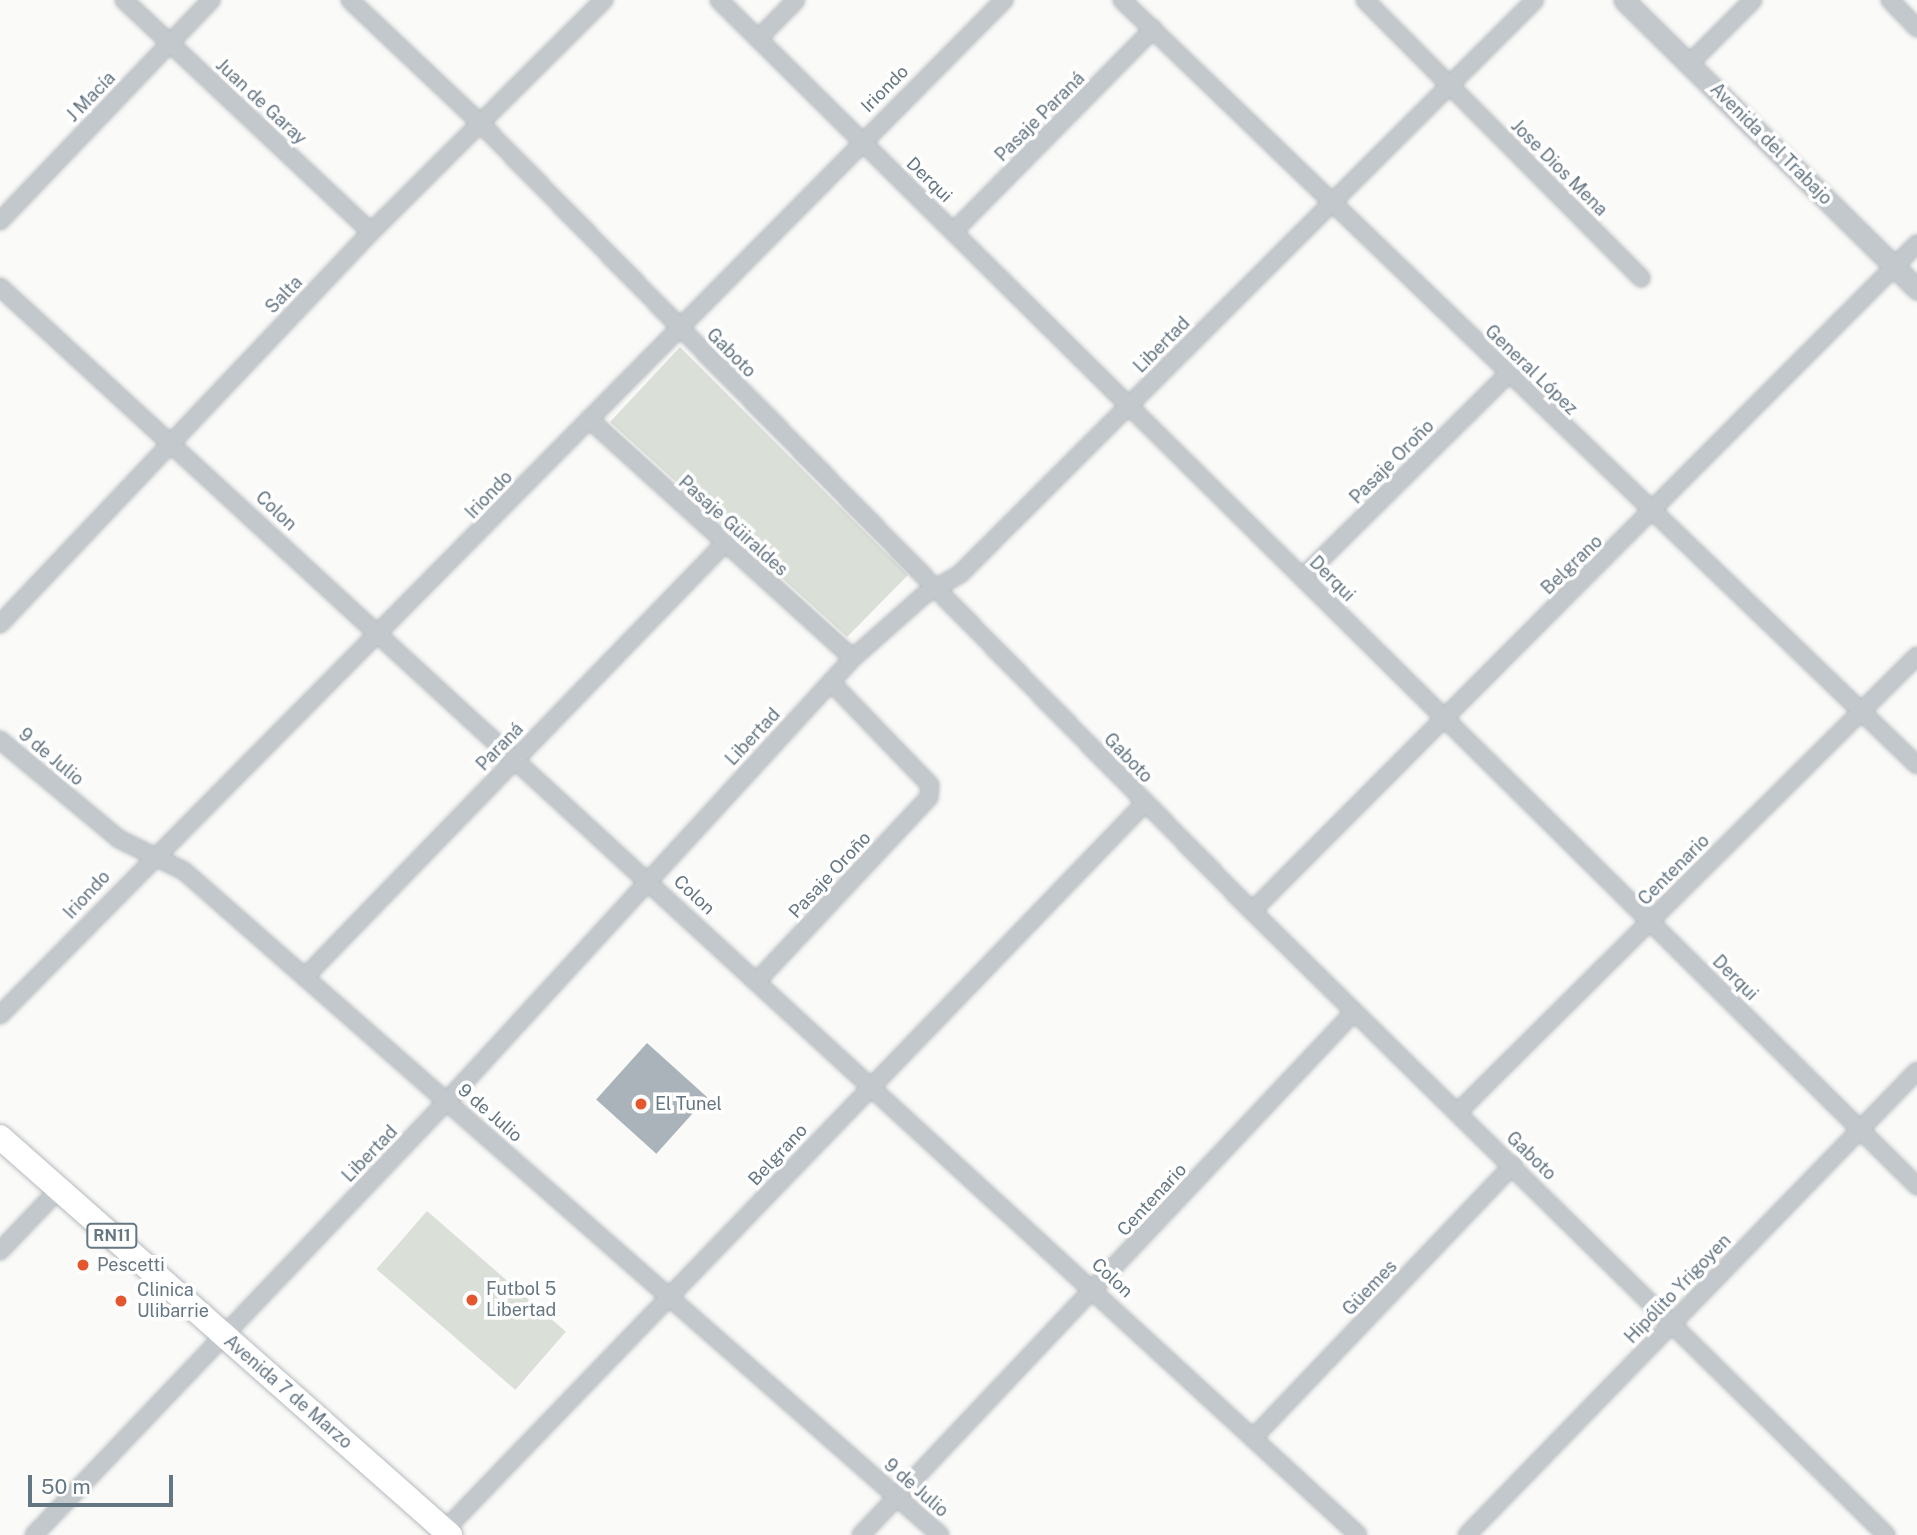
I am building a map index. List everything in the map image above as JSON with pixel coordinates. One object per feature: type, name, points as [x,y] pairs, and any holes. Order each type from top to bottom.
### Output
[{"type":"main road","name":"Avenida 7 de Marzo","points":[[0,1137],[445,1533]]},
{"type":"street","name":"Juan de Garay","points":[[124,0],[372,232]]},
{"type":"street","name":"J Macía","points":[[0,221],[211,0]]},
{"type":"street","name":"Gaboto","points":[[350,0],[479,122],[1252,911],[1886,1535]]},
{"type":"street","name":"Salta","points":[[0,624],[372,232],[479,122],[604,0]]},
{"type":"street","name":"Derqui","points":[[719,0],[1917,1186]]},
{"type":"street","points":[[758,39],[796,0]]},
{"type":"street","name":"Iriondo","points":[[0,1015],[150,857],[379,634],[861,141],[1004,0]]},
{"type":"street","name":"General López","points":[[1122,0],[1507,374],[1863,710],[1917,765]]},
{"type":"street","name":"Jose Dios Mena","points":[[1365,0],[1641,278]]},
{"type":"street","name":"Libertad","points":[[34,1535],[447,1101],[853,658],[936,588],[960,574],[1535,0]]},
{"type":"street","name":"Avenida del Trabajo","points":[[1624,0],[1917,289]]},
{"type":"street","points":[[1690,63],[1753,0]]},
{"type":"street","points":[[1889,0],[1917,28]]},
{"type":"street","name":"Pasaje Paraná","points":[[954,232],[1153,29]]},
{"type":"street","name":"Belgrano","points":[[1252,911],[1444,717],[1655,512],[1917,244]]},
{"type":"street","name":"Colon","points":[[0,287],[871,1083],[1358,1535]]},
{"type":"street","name":"Pasaje Oroño","points":[[1303,577],[1507,374]]},
{"type":"street","name":"Pasaje Güiraldes","points":[[589,419],[723,545],[853,658]]},
{"type":"street","name":"Paraná","points":[[305,977],[723,545]]},
{"type":"street","name":"Centenario","points":[[1458,1112],[1917,656]]},
{"type":"street","name":"Pasaje Oroño","points":[[758,980],[929,797],[930,785],[831,682]]},
{"type":"street","name":"9 de Julio","points":[[0,740],[119,839],[150,857],[184,871],[940,1535]]},
{"type":"street","name":"Belgrano","points":[[445,1533],[871,1083],[1145,803]]},
{"type":"street","name":"Centenario","points":[[861,1535],[1354,1012]]},
{"type":"street","name":"Hipólito Yrigoyen","points":[[1467,1535],[1917,1071]]},
{"type":"street","name":"Güemes","points":[[1254,1437],[1513,1166]]},
{"type":"street","points":[[0,1251],[59,1189]]},
{"type":"shaded area","points":[[680,347],[908,575],[847,637],[610,422]]},
{"type":"shaded area","name":"Futbol 5 Libertad","points":[[427,1211],[566,1332],[515,1390],[376,1269]]},
{"type":"building","points":[[647,1043],[707,1097],[656,1154],[596,1099]]},
{"type":"place","name":"El Tunel","points":[[641,1104]]},
{"type":"place","name":"Pescetti","points":[[83,1265]]},
{"type":"place","name":"Futbol 5 Libertad","points":[[472,1300]]},
{"type":"place","name":"Clinica Ulibarrie","points":[[121,1301]]}]
